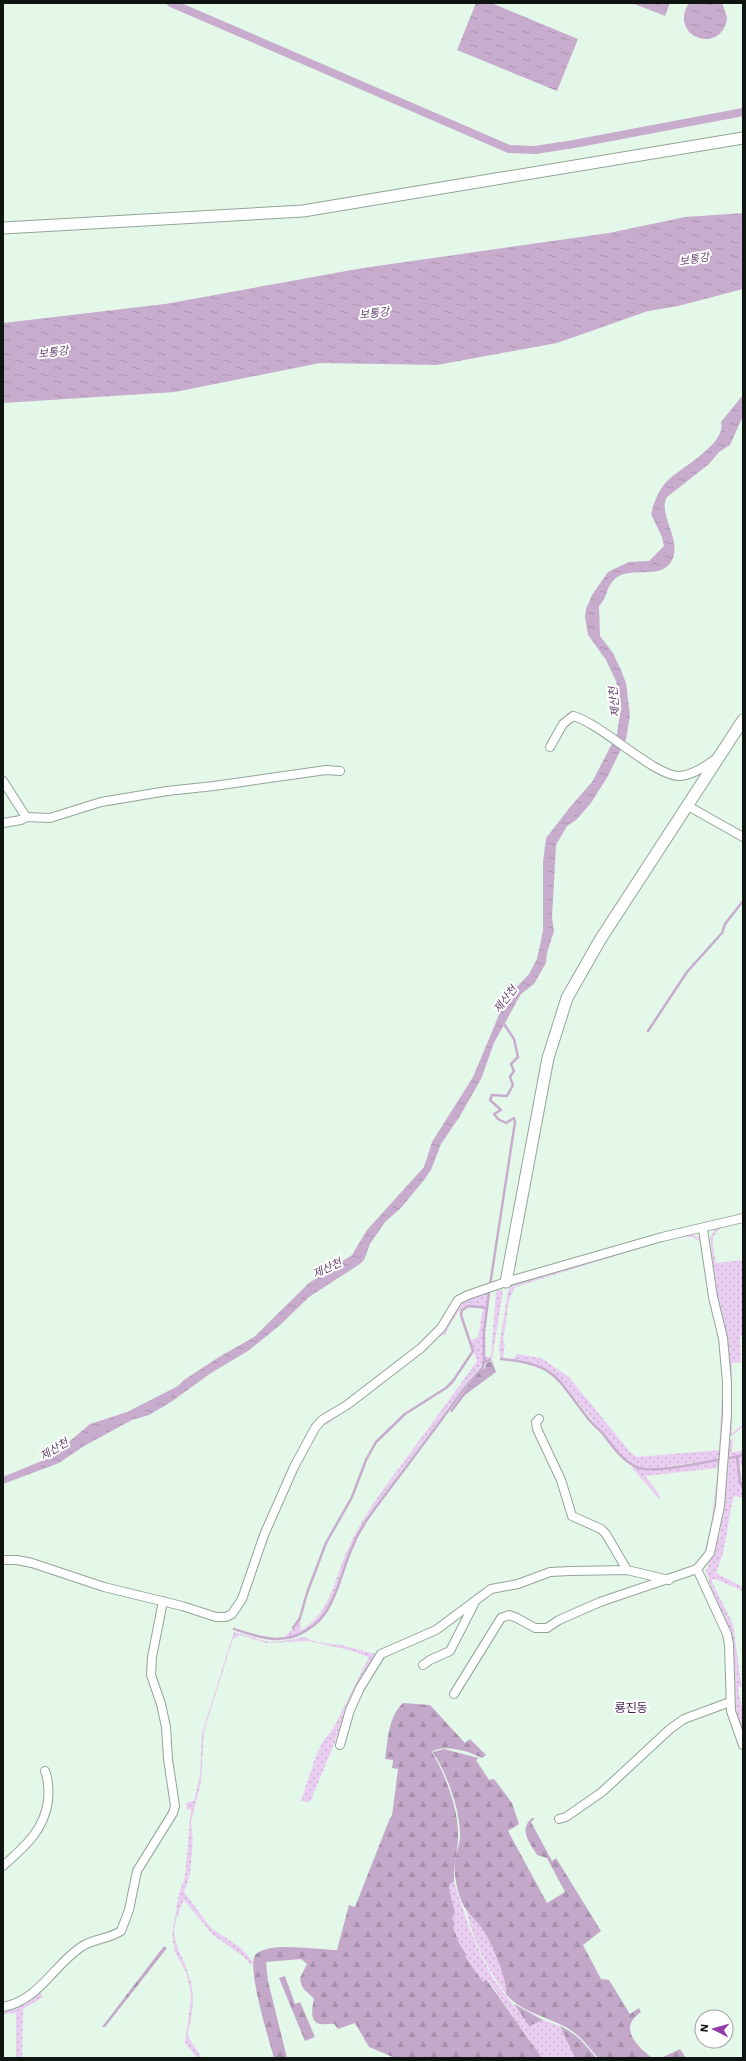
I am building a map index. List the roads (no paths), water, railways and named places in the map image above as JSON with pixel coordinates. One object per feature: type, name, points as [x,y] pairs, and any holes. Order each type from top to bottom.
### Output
[{"type":"main road","points":[[3,228],[303,211],[743,138]]},
{"type":"main road","points":[[506,1282],[548,1058],[567,998],[600,940],[743,720]]},
{"type":"street","points":[[550,748],[563,724],[573,716],[613,738],[656,766],[675,776],[694,772],[722,754]]},
{"type":"street","points":[[3,823],[21,820],[26,817],[50,818],[101,802],[180,789],[214,786],[326,770],[340,771]]},
{"type":"street","points":[[3,781],[26,817]]},
{"type":"street","points":[[688,806],[743,837]]},
{"type":"street","points":[[3,1560],[17,1560],[52,1568],[104,1587],[163,1601],[216,1617],[226,1618],[232,1614],[242,1599],[264,1535],[294,1467],[315,1428],[322,1420],[346,1405],[421,1348],[441,1328],[458,1300],[506,1282],[662,1237],[703,1229],[743,1218]]},
{"type":"street","points":[[454,1694],[501,1618],[508,1615],[517,1618],[535,1628],[547,1628],[559,1620],[600,1602],[669,1580],[697,1568],[710,1553],[720,1506],[727,1414],[726,1357],[713,1297],[703,1229]]},
{"type":"street","points":[[538,1419],[536,1422],[537,1428],[561,1480],[572,1516],[601,1529],[606,1534],[627,1570]]},
{"type":"street","points":[[697,1568],[727,1634],[729,1645],[730,1702],[733,1718],[743,1745]]},
{"type":"street","points":[[340,1745],[350,1710],[360,1688],[381,1654],[436,1630],[491,1589],[518,1584],[550,1572],[627,1570],[669,1580]]},
{"type":"street","points":[[3,2007],[24,1999],[42,1986],[82,1946],[121,1931],[129,1910],[137,1871],[176,1806],[168,1759],[166,1727],[161,1704],[151,1675],[152,1657],[163,1601]]},
{"type":"street","points":[[423,1665],[430,1660],[445,1655],[450,1651],[475,1602]]},
{"type":"street","points":[[559,1819],[566,1817],[602,1792],[670,1729],[684,1719],[730,1702]]},
{"type":"street","points":[[3,1866],[34,1836],[46,1814],[49,1790],[48,1778],[45,1771]]},
{"type":"water","points":[[476,3],[491,3],[578,39],[557,91],[457,50]]},
{"type":"water","points":[[632,3],[670,3],[665,16]]},
{"type":"water","points":[[689,3],[722,3],[727,17],[723,30],[714,37],[708,39],[696,37],[690,33],[684,22],[685,11]]},
{"type":"water","name":"보통강","points":[[743,213],[743,289],[678,306],[648,311],[557,343],[437,365],[320,363],[175,392],[3,403],[3,323],[165,304],[363,268],[609,233],[685,217]]},
{"type":"water","points":[[743,395],[743,416],[730,445],[719,452],[709,464],[667,497],[665,512],[673,537],[674,546],[674,554],[671,562],[660,570],[653,572],[630,573],[616,578],[612,581],[604,600],[599,606],[600,636],[613,653],[626,683],[630,716],[626,739],[608,776],[591,803],[576,820],[567,826],[556,845],[552,918],[554,931],[547,953],[546,963],[534,984],[521,994],[517,1001],[494,1043],[481,1079],[460,1116],[441,1144],[431,1170],[401,1208],[385,1222],[370,1244],[364,1260],[360,1264],[309,1297],[280,1325],[248,1351],[211,1373],[171,1402],[149,1415],[132,1420],[84,1446],[59,1463],[3,1484],[3,1477],[51,1457],[90,1424],[127,1412],[178,1386],[184,1380],[219,1357],[254,1337],[309,1283],[352,1255],[367,1230],[424,1167],[432,1142],[473,1077],[506,998],[529,974],[537,959],[543,931],[543,862],[546,838],[592,782],[617,734],[621,706],[616,681],[606,660],[588,635],[585,617],[586,609],[592,595],[608,572],[629,562],[649,561],[664,546],[662,537],[651,514],[659,492],[667,481],[701,455],[717,439],[721,430],[721,422]]},
{"type":"waterway","points":[[171,3],[509,149],[535,150],[574,144],[743,112]]},
{"type":"waterway","points":[[648,1031],[687,972],[722,933],[725,924],[743,901]]},
{"type":"waterway","points":[[490,1285],[515,1122],[514,1118],[506,1123],[498,1119],[494,1114],[501,1110],[490,1100],[492,1095],[507,1096],[513,1085],[510,1077],[514,1071],[511,1064],[518,1057],[514,1039],[502,1023]]},
{"type":"waterway","points":[[489,1292],[484,1332],[484,1362],[490,1360]]},
{"type":"waterway","points":[[293,1628],[300,1618],[307,1593],[326,1543],[352,1497],[366,1460],[376,1442],[405,1414],[446,1388],[453,1381],[473,1351],[461,1315],[462,1310],[469,1306],[487,1308]]},
{"type":"waterway","points":[[501,1359],[520,1361],[534,1365],[545,1369],[553,1375],[561,1383],[589,1420],[604,1435],[619,1454],[628,1462],[639,1468],[656,1469],[678,1467],[718,1460]]},
{"type":"waterway","points":[[234,1629],[265,1638],[285,1639],[304,1632],[321,1618],[327,1610],[337,1590],[351,1550],[364,1524],[467,1385],[483,1367],[484,1362]]},
{"type":"waterway","points":[[730,1458],[743,1455]]},
{"type":"waterway","points":[[737,1457],[740,1482],[743,1489]]},
{"type":"district","name":"룡진동","points":[[631,1708]]},
{"type":"water label","name":"제산천","points":[[614,702]]},
{"type":"water label","name":"제산천","points":[[505,999]]},
{"type":"water label","name":"제산천","points":[[327,1268]]},
{"type":"water label","name":"제산천","points":[[54,1449]]}]
